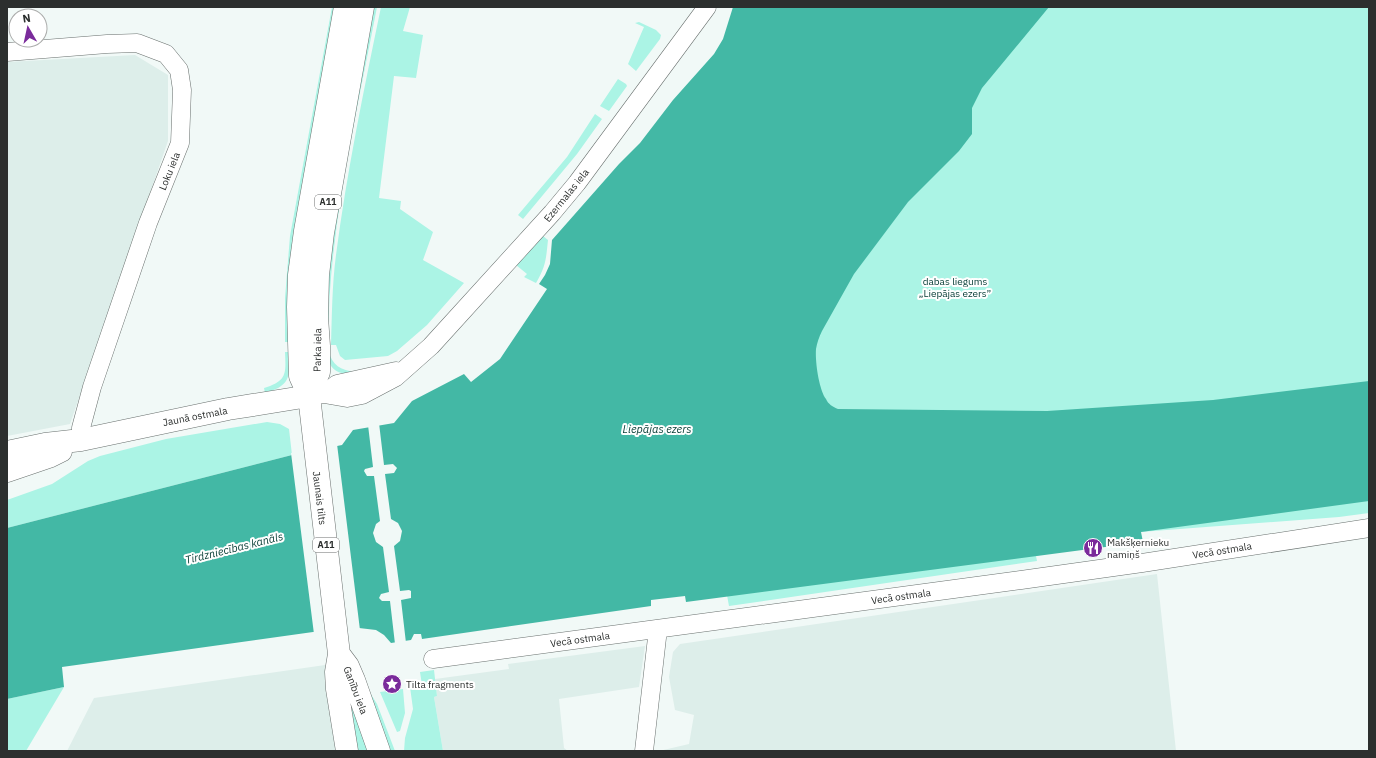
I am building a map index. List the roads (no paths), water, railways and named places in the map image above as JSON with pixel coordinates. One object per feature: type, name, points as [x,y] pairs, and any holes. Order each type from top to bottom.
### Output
[{"type":"main road","name":"Parka iela","points":[[316,395],[300,376],[298,307],[299,276],[306,223],[345,7]]},
{"type":"main road","name":"Parka iela","points":[[316,395],[319,372],[318,275],[323,233],[363,7]]},
{"type":"main road","name":"Jaunais tilts","points":[[316,395],[312,437],[339,654]]},
{"type":"main road","name":"Jaunā ostmala","points":[[7,452],[45,444],[81,440],[228,409],[316,395]]},
{"type":"main road","name":"Jaunā ostmala","points":[[7,471],[51,456],[81,440]]},
{"type":"main road","name":"Ganību iela","points":[[339,654],[336,672],[336,689],[348,751]]},
{"type":"main road","name":"Ganību iela","points":[[339,654],[348,666],[351,673],[379,751]]},
{"type":"street","name":"Ezermalas iela","points":[[316,395],[347,398],[362,395],[383,384],[408,367],[431,346],[557,207],[602,150],[707,7]]},
{"type":"street","name":"Loku iela","points":[[7,52],[137,43],[166,54],[179,70],[182,90],[180,143],[148,223],[92,387],[81,428],[81,440]]},
{"type":"street","name":"Vecā ostmala","points":[[433,659],[1126,565],[1369,528]]},
{"type":"street","points":[[644,751],[658,629]]},
{"type":"water","name":"Liepājas ezers","points":[[733,7],[1049,7],[982,88],[972,108],[972,134],[959,151],[908,202],[854,274],[822,331],[816,349],[817,368],[821,389],[827,401],[831,405],[838,409],[1047,411],[1213,400],[1369,381],[1369,501],[1141,532],[1143,542],[686,602],[685,596],[651,600],[651,606],[422,639],[421,634],[414,634],[411,640],[391,643],[384,635],[376,630],[359,628],[313,632],[62,667],[64,687],[7,699],[7,528],[292,455],[342,445],[353,430],[394,423],[412,401],[464,374],[471,382],[500,359],[547,289],[539,284],[550,264],[552,240],[619,164],[640,143],[673,100],[714,54],[723,39]]},
{"type":"place","name":"Makšķernieku namiņš","points":[[1093,548]]},
{"type":"place","name":"Tilta fragments","points":[[392,684]]},
{"type":"park label","name":"dabas liegums „Liepājas ezers”","points":[[955,286]]},
{"type":"water label","name":"Tirdzniecības kanāls","points":[[234,548]]}]
